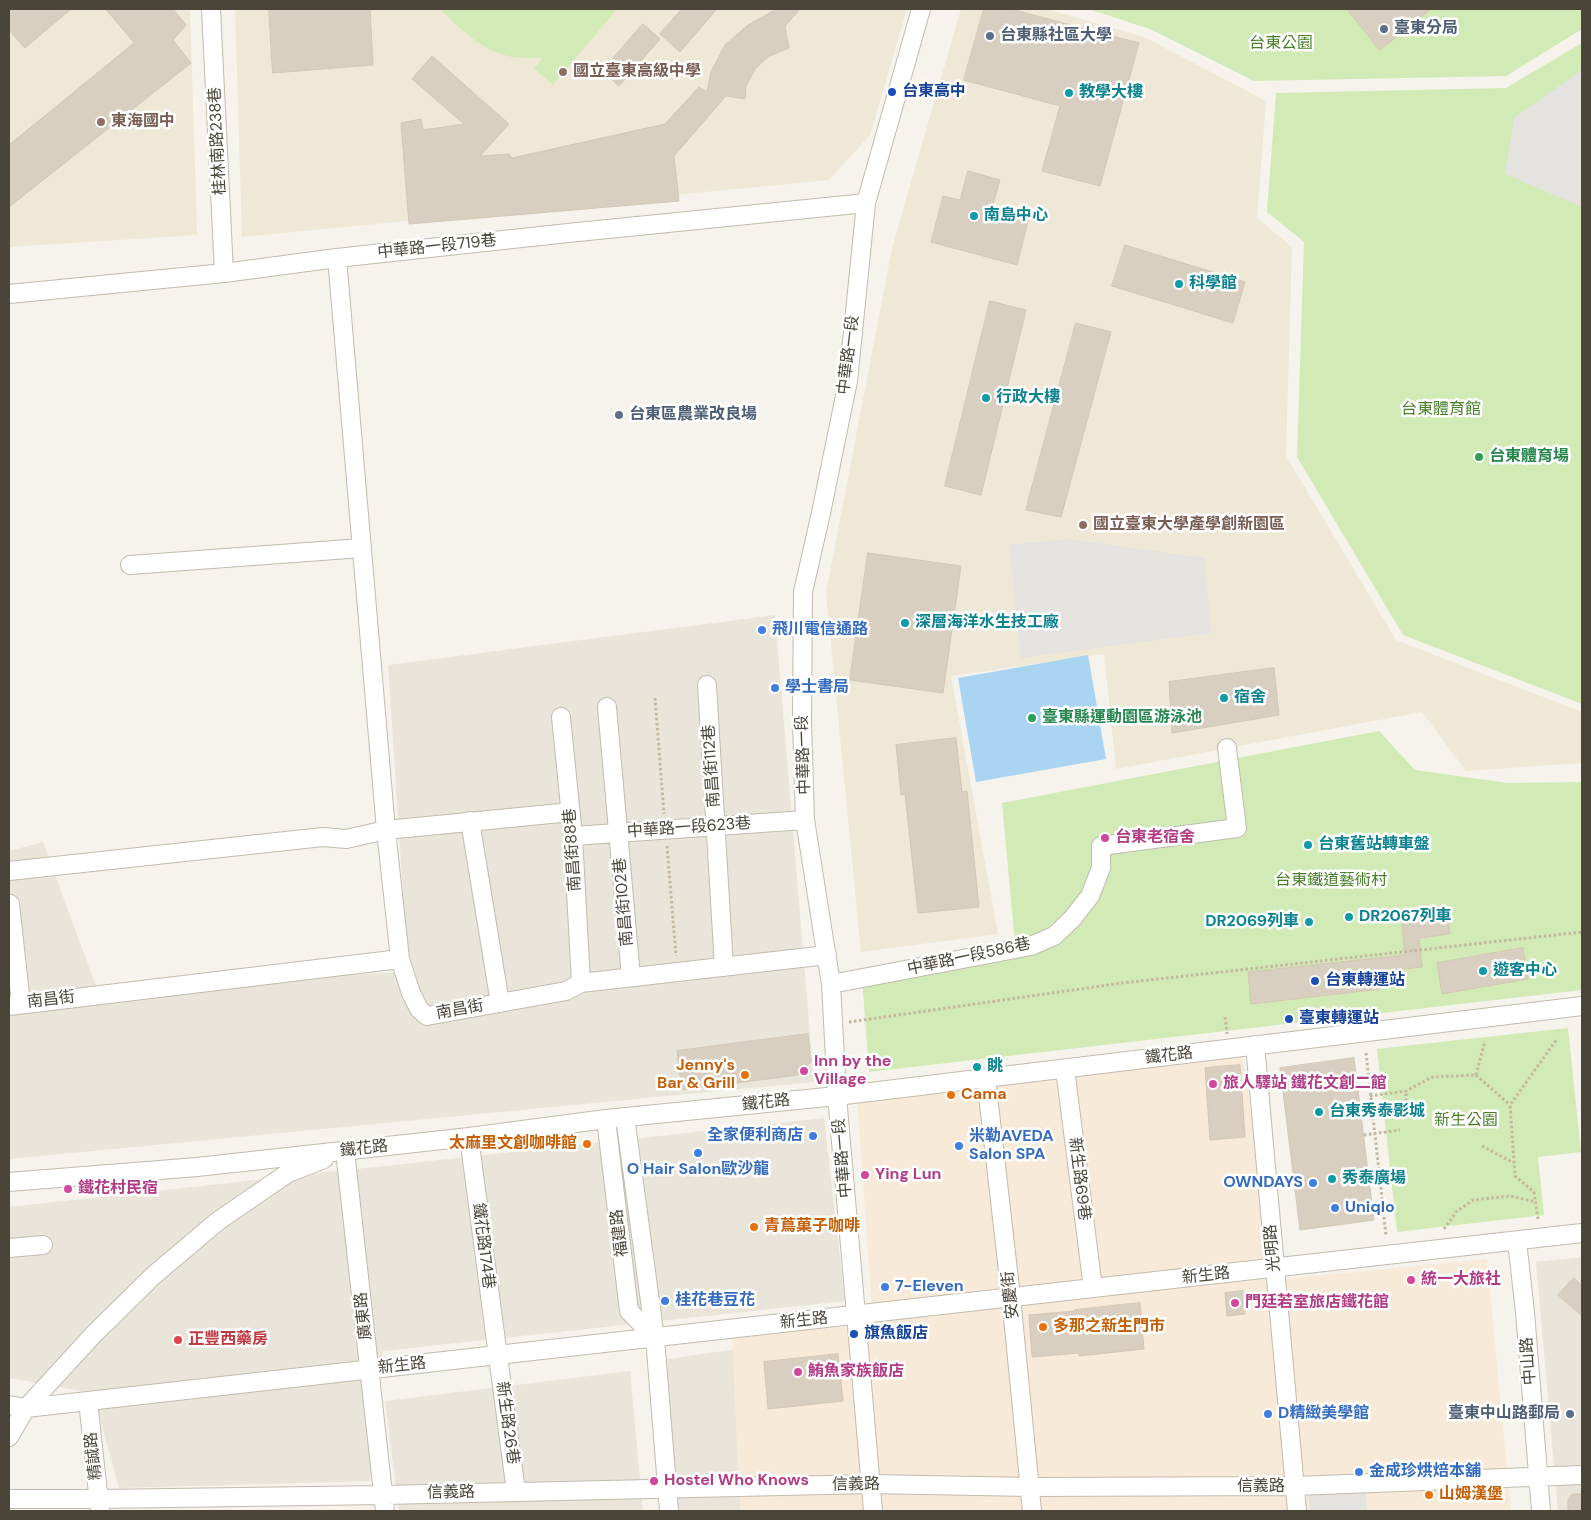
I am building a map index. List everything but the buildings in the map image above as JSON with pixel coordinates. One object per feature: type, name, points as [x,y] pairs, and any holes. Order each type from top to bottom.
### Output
[{"type":"street","name":"桂林南路238巷","points":[[211,9],[224,273]]},
{"type":"street","name":"中華路一段","points":[[873,1511],[837,1096],[831,984],[806,820],[802,720],[803,592],[848,381],[866,203],[921,9]]},
{"type":"street","name":"中華路一段719巷","points":[[9,294],[224,273],[337,258],[866,203]]},
{"type":"street","points":[[337,258],[386,830],[400,959]]},
{"type":"street","points":[[130,566],[362,548]]},
{"type":"street","name":"南昌街112巷","points":[[706,685],[724,966]]},
{"type":"street","name":"南昌街102巷","points":[[607,707],[630,977]]},
{"type":"street","name":"南昌街88巷","points":[[561,717],[573,836],[581,983]]},
{"type":"street","name":"中華路一段586巷","points":[[831,984],[1031,946],[1054,936],[1090,896],[1101,868],[1101,846],[1237,828],[1227,748]]},
{"type":"street","points":[[9,871],[324,837],[346,839],[386,830],[571,812]]},
{"type":"street","name":"中華路一段623巷","points":[[573,836],[806,820]]},
{"type":"street","points":[[470,821],[500,1003]]},
{"type":"street","points":[[10,904],[15,1005]]},
{"type":"street","name":"南昌街","points":[[15,1005],[400,959],[411,992],[419,1008],[427,1016],[566,991],[581,983],[827,955]]},
{"type":"street","name":"鐵花路","points":[[9,1182],[197,1167],[469,1137],[606,1119],[837,1096],[1582,1006]]},
{"type":"street","name":"光明路","points":[[1255,1046],[1297,1511]]},
{"type":"street","name":"新生路69巷","points":[[1065,1069],[1093,1288]]},
{"type":"street","name":"安慶街","points":[[986,1078],[1011,1297],[1032,1511]]},
{"type":"street","name":"福建路","points":[[625,1117],[655,1338],[668,1489],[668,1511]]},
{"type":"street","name":"福建路","points":[[606,1119],[629,1311],[655,1338]]},
{"type":"street","name":"鐵花路174巷","points":[[469,1137],[497,1355]]},
{"type":"street","points":[[9,1437],[17,1407],[93,1336],[154,1275],[218,1221],[288,1173],[345,1151]]},
{"type":"street","name":"廣東路","points":[[345,1151],[384,1503]]},
{"type":"street","name":"新生路","points":[[17,1407],[370,1370],[1582,1234]]},
{"type":"street","name":"中山路","points":[[1517,1241],[1525,1312],[1541,1511]]},
{"type":"street","points":[[9,1248],[43,1245]]},
{"type":"street","name":"新生路26巷","points":[[497,1355],[516,1492]]},
{"type":"street","name":"精誠路","points":[[88,1401],[100,1505]]},
{"type":"street","name":"信義路","points":[[9,1498],[100,1505],[384,1503],[516,1492],[871,1484],[1030,1487],[1294,1486],[1582,1475]]},
{"type":"path","points":[[834,1024],[1122,983],[1582,932]]},
{"type":"path","points":[[1225,1017],[1228,1037]]},
{"type":"path","points":[[1538,1219],[1534,1192],[1516,1176],[1510,1105],[1557,1039]]},
{"type":"path","points":[[1476,1075],[1485,1041]]},
{"type":"path","points":[[1366,1053],[1386,1236]]},
{"type":"path","points":[[1370,1096],[1406,1091],[1432,1077],[1476,1075],[1510,1105]]},
{"type":"path","points":[[1406,1091],[1406,1111]]},
{"type":"path","points":[[1364,1135],[1400,1130]]},
{"type":"path","points":[[1482,1146],[1514,1164]]},
{"type":"path","points":[[1444,1229],[1456,1212],[1473,1200],[1510,1196],[1536,1202]]},
{"type":"shaded area","name":"東海國中","points":[[9,9],[190,9],[197,235],[9,247]]},
{"type":"shaded area","name":"國立臺東高級中學","points":[[235,9],[907,9],[870,135],[829,180],[242,237]]},
{"type":"shaded area","name":"國立臺東大學產學創新園區","points":[[961,9],[1047,9],[1144,37],[1266,101],[1257,218],[1292,247],[1286,456],[1396,640],[1582,712],[1582,763],[1466,771],[1422,712],[1116,769],[1104,654],[951,676],[998,934],[861,952],[826,593],[892,248]]},
{"type":"shaded area","points":[[1582,70],[1582,207],[1505,174],[1514,118]]},
{"type":"shaded area","points":[[1068,539],[1205,558],[1211,633],[1021,658],[1009,545]]},
{"type":"shaded area","points":[[775,615],[814,1082],[9,1159],[9,851],[43,842],[96,986],[408,972],[388,665]]},
{"type":"shaded area","points":[[1242,1050],[1274,1280],[1487,1259],[1511,1511],[740,1511],[732,1336],[873,1325],[857,1097]]},
{"type":"shaded area","points":[[824,1118],[845,1301],[383,1351],[370,1481],[119,1488],[93,1393],[9,1378],[9,1207]]},
{"type":"shaded area","points":[[1582,1257],[1582,1511],[1558,1511],[1536,1262]]},
{"type":"shaded area","points":[[737,1349],[744,1511],[669,1511],[661,1360]]},
{"type":"shaded area","points":[[630,1371],[643,1511],[399,1511],[385,1401]]},
{"type":"shaded area","points":[[1308,1491],[1366,1492],[1367,1511],[1310,1511]]},
{"type":"green space","points":[[441,9],[617,9],[553,85],[534,69],[543,58],[512,57],[489,49],[463,30]]},
{"type":"green space","name":"台東公園","points":[[1089,9],[1582,9],[1582,29],[1506,76],[1254,81],[1150,29]]},
{"type":"green space","name":"台東體育館","points":[[1582,43],[1582,704],[1403,635],[1297,457],[1304,242],[1267,212],[1276,93],[1506,88]]},
{"type":"green space","name":"台東鐵道藝術村","points":[[1379,731],[1415,770],[1508,783],[1582,782],[1582,990],[869,1072],[862,978],[1015,943],[1002,803]]},
{"type":"green space","name":"新生公園","points":[[1568,1028],[1581,1152],[1538,1157],[1544,1215],[1397,1232],[1377,1049]]},
{"type":"water","name":"臺東縣運動園區游泳池","points":[[1088,655],[1106,759],[976,782],[958,678]]},
{"type":"place","name":"臺東分局","points":[[1384,29]]},
{"type":"place","name":"台東縣社區大學","points":[[990,36]]},
{"type":"place","name":"國立臺東高級中學","points":[[563,72]]},
{"type":"place","name":"台東高中","points":[[892,92]]},
{"type":"place","name":"教學大樓","points":[[1069,93]]},
{"type":"place","name":"東海國中","points":[[101,122]]},
{"type":"place","name":"南島中心","points":[[974,216]]},
{"type":"place","name":"科學館","points":[[1179,284]]},
{"type":"place","name":"行政大樓","points":[[986,398]]},
{"type":"place","name":"台東區農業改良場","points":[[619,415]]},
{"type":"place","name":"台東體育場","points":[[1479,457]]},
{"type":"place","name":"國立臺東大學產學創新園區","points":[[1083,525]]},
{"type":"place","name":"深層海洋水生技工廠","points":[[905,623]]},
{"type":"place","name":"飛川電信通路","points":[[762,630]]},
{"type":"place","name":"學士書局","points":[[775,688]]},
{"type":"place","name":"宿舍","points":[[1224,698]]},
{"type":"place","name":"臺東縣運動園區游泳池","points":[[1032,718]]},
{"type":"place","name":"台東老宿舍","points":[[1105,838]]},
{"type":"place","name":"台東舊站轉車盤","points":[[1308,845]]},
{"type":"place","name":"DR2067列車","points":[[1349,917]]},
{"type":"place","name":"DR2069列車","points":[[1309,922]]},
{"type":"place","name":"遊客中心","points":[[1483,971]]},
{"type":"place","name":"台東轉運站","points":[[1315,981]]},
{"type":"place","name":"臺東轉運站","points":[[1289,1019]]},
{"type":"place","name":"眺","points":[[977,1067]]},
{"type":"place","name":"Inn by the Village","points":[[804,1071]]},
{"type":"place","name":"Jenny's Bar & Grill","points":[[745,1075]]},
{"type":"place","name":"旅人驛站 鐵花文創二館","points":[[1213,1084]]},
{"type":"place","name":"Cama","points":[[951,1095]]},
{"type":"place","name":"台東秀泰影城","points":[[1319,1112]]},
{"type":"place","name":"全家便利商店","points":[[813,1136]]},
{"type":"place","name":"太麻里文創咖啡館","points":[[587,1144]]},
{"type":"place","name":"米勒AVEDA Salon SPA","points":[[959,1146]]},
{"type":"place","name":"O Hair Salon歐沙龍","points":[[698,1153]]},
{"type":"place","name":"Ying Lun","points":[[865,1175]]},
{"type":"place","name":"秀泰廣場","points":[[1332,1179]]},
{"type":"place","name":"OWNDAYS","points":[[1313,1183]]},
{"type":"place","name":"鐵花村民宿","points":[[68,1189]]},
{"type":"place","name":"Uniqlo","points":[[1335,1208]]},
{"type":"place","name":"青蔦菓子咖啡","points":[[754,1227]]},
{"type":"place","name":"統一大旅社","points":[[1411,1280]]},
{"type":"place","name":"7-Eleven","points":[[885,1287]]},
{"type":"place","name":"桂花巷豆花","points":[[665,1301]]},
{"type":"place","name":"門廷若室旅店鐵花館","points":[[1235,1303]]},
{"type":"place","name":"多那之新生門市","points":[[1043,1327]]},
{"type":"place","name":"旗魚飯店","points":[[854,1334]]},
{"type":"place","name":"正豐西藥房","points":[[178,1340]]},
{"type":"place","name":"鮪魚家族飯店","points":[[798,1372]]},
{"type":"place","name":"D精緻美學館","points":[[1268,1414]]},
{"type":"place","name":"臺東中山路郵局","points":[[1570,1414]]},
{"type":"place","name":"金成珍烘焙本舖","points":[[1359,1472]]},
{"type":"place","name":"Hostel Who Knows","points":[[654,1481]]},
{"type":"place","name":"山姆漢堡","points":[[1429,1495]]}]
